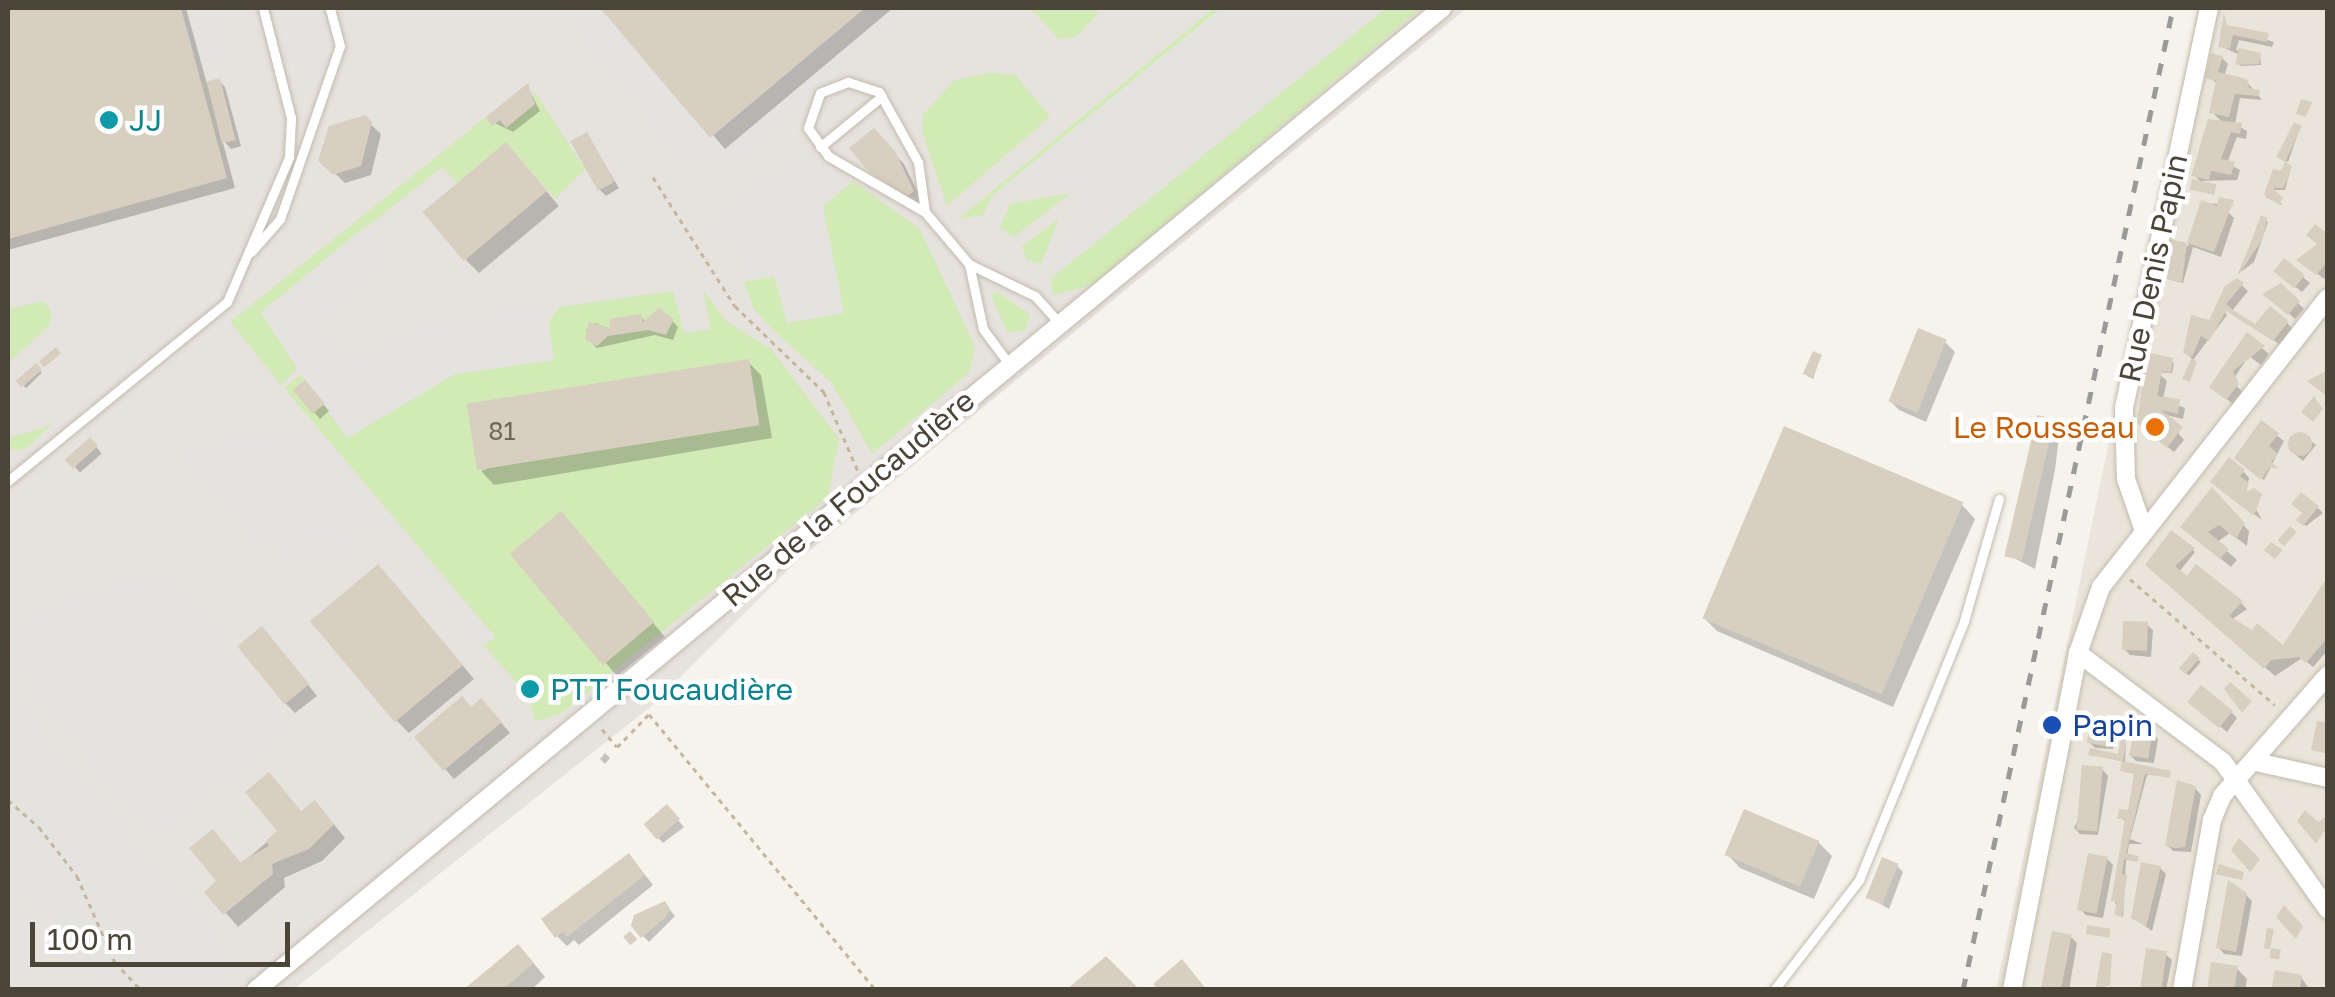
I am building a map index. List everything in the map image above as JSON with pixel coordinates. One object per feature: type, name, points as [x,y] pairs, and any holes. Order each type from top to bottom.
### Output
[{"type":"street","name":"Rue de la Foucaudière","points":[[256,990],[1442,8]]},
{"type":"street","name":"Rue Denis Papin","points":[[2143,528],[2124,468],[2124,408],[2209,8]]},
{"type":"street","points":[[2012,990],[2078,653],[2090,611],[2115,565],[2143,528],[2328,298]]},
{"type":"street","points":[[2078,653],[2212,751],[2328,910]]},
{"type":"street","points":[[2182,990],[2212,820],[2235,780],[2256,762],[2328,675]]},
{"type":"street","points":[[2256,762],[2328,778]]},
{"type":"lane","points":[[8,481],[227,302],[290,157],[290,118],[264,8]]},
{"type":"lane","points":[[240,265],[280,220],[340,46],[330,8]]},
{"type":"lane","points":[[925,212],[918,162],[882,96],[848,82],[820,93],[808,128],[820,148],[925,212],[969,264],[1034,296],[1059,322]]},
{"type":"lane","points":[[820,148],[882,96]]},
{"type":"lane","points":[[969,264],[983,330],[1009,364]]},
{"type":"lane","points":[[1774,990],[1859,880],[1964,621],[1999,499]]},
{"type":"path","points":[[652,177],[735,306],[824,392],[862,486]]},
{"type":"path","points":[[2115,565],[2291,720]]},
{"type":"path","points":[[592,712],[617,747],[649,714],[876,990]]},
{"type":"path","points":[[8,800],[39,827],[77,876],[115,962],[141,990]]},
{"type":"shaded area","points":[[8,8],[1467,8],[797,561],[649,708],[293,990],[8,989]]},
{"type":"shaded area","points":[[181,8],[218,8],[230,51],[195,62]]},
{"type":"shaded area","points":[[263,8],[330,8],[340,46],[326,87],[270,33]]},
{"type":"shaded area","points":[[569,8],[600,8],[710,137],[865,8],[905,8],[765,137],[722,164],[688,159],[669,146],[563,12]]},
{"type":"shaded area","points":[[1221,8],[1386,8],[1051,278],[1089,182],[1002,197],[996,193]]},
{"type":"shaded area","points":[[2198,8],[2327,8],[2327,989],[1996,990]]},
{"type":"shaded area","points":[[815,158],[843,187],[823,206],[844,313],[787,323],[774,276],[744,282],[741,244],[701,236],[776,170]]},
{"type":"shaded area","points":[[364,227],[394,259],[318,320],[350,366],[407,332],[546,308],[554,360],[455,374],[347,438],[261,313]]},
{"type":"shaded area","points":[[317,429],[393,520],[256,546],[182,453]]},
{"type":"shaded area","points":[[406,535],[495,638],[483,645],[390,540]]},
{"type":"shaded area","points":[[362,537],[343,556],[286,565],[271,550]]},
{"type":"shaded area","points":[[163,577],[176,580],[295,731],[150,837],[8,656],[8,634],[72,598]]},
{"type":"shaded area","points":[[20,706],[239,964],[210,989],[103,989],[8,868],[8,714]]},
{"type":"green space","points":[[1030,8],[1097,8],[1097,15],[1076,37],[1059,39]]},
{"type":"green space","points":[[1214,8],[1221,8],[991,197],[983,215],[958,219]]},
{"type":"green space","points":[[1386,8],[1421,8],[1092,285],[1053,295],[1051,278]]},
{"type":"green space","points":[[990,73],[1016,75],[1050,117],[947,206],[922,132],[923,115],[954,80]]},
{"type":"green space","points":[[535,92],[585,169],[555,199],[506,143],[457,183],[442,167],[261,312],[297,368],[281,385],[230,322],[486,117],[507,127],[535,104],[529,96]]},
{"type":"green space","points":[[853,181],[919,228],[975,346],[969,373],[872,454],[832,383],[754,309],[744,282],[774,275],[823,206]]},
{"type":"green space","points":[[1071,193],[1014,237],[1000,228],[1010,204]]},
{"type":"green space","points":[[1059,219],[1041,264],[1027,260],[1022,246]]},
{"type":"green space","points":[[703,290],[726,321],[771,349],[839,439],[828,497],[562,713],[535,722],[529,697],[483,645],[495,637],[284,388],[301,374],[347,438],[455,374],[554,360],[548,324],[559,307],[673,291],[684,333],[711,329]]},
{"type":"green space","points":[[997,291],[1030,315],[1025,331],[1007,332],[991,296]]},
{"type":"green space","points":[[44,301],[52,313],[49,326],[8,363],[8,309]]},
{"type":"green space","points":[[52,425],[24,450],[8,449],[8,438]]},
{"type":"building","name":"JJ","points":[[8,8],[181,8],[227,178],[8,239]]},
{"type":"building","points":[[600,8],[865,8],[710,138]]},
{"type":"building","points":[[2224,13],[2227,25],[2269,33],[2267,42],[2233,35],[2230,49],[2218,47]]},
{"type":"building","points":[[2239,48],[2261,53],[2259,64],[2235,65]]},
{"type":"building","points":[[2211,53],[2223,56],[2218,72],[2247,79],[2249,88],[2260,90],[2259,96],[2235,94],[2229,117],[2209,113],[2216,81],[2205,78]]},
{"type":"building","points":[[220,78],[235,140],[222,143],[206,81]]},
{"type":"building","points":[[528,83],[535,104],[506,128],[500,120],[492,126],[486,117]]},
{"type":"building","points":[[2301,99],[2312,102],[2306,117],[2296,114]]},
{"type":"building","points":[[365,115],[372,122],[361,166],[333,175],[318,161],[329,126]]},
{"type":"building","points":[[2208,119],[2242,123],[2240,134],[2231,132],[2221,159],[2235,162],[2231,175],[2211,171],[2209,180],[2191,176]]},
{"type":"building","points":[[2294,122],[2302,126],[2285,162],[2276,157]]},
{"type":"building","points":[[874,128],[895,151],[914,191],[906,197],[869,172],[849,148]]},
{"type":"building","points":[[587,132],[615,182],[598,191],[570,141]]},
{"type":"building","points":[[506,142],[547,191],[464,261],[423,212]]},
{"type":"building","points":[[2285,162],[2292,166],[2288,179],[2283,188],[2273,188],[2283,198],[2279,205],[2264,194],[2273,169],[2281,171]]},
{"type":"building","points":[[2192,179],[2216,184],[2214,195],[2190,190]]},
{"type":"building","points":[[2219,197],[2234,200],[2214,252],[2187,243],[2201,200],[2217,206]]},
{"type":"building","points":[[2261,215],[2267,218],[2263,238],[2238,276]]},
{"type":"building","points":[[2315,224],[2328,234],[2328,261],[2316,275],[2296,260],[2317,244],[2306,235]]},
{"type":"building","points":[[2170,239],[2187,243],[2182,282],[2162,278]]},
{"type":"building","points":[[2284,258],[2305,275],[2294,288],[2273,271]]},
{"type":"building","points":[[2237,278],[2244,283],[2226,304],[2233,310],[2255,324],[2270,306],[2289,321],[2273,341],[2226,311],[2209,341],[2201,336],[2192,357],[2183,353],[2191,315],[2209,320],[2225,286]]},
{"type":"building","points":[[2281,283],[2300,301],[2288,315],[2262,294]]},
{"type":"building","points":[[659,308],[674,319],[666,335],[648,330],[608,336],[597,346],[585,339],[589,322],[610,328],[609,319],[641,314],[643,322]]},
{"type":"building","points":[[1918,328],[1947,340],[1917,413],[1888,401]]},
{"type":"building","points":[[2247,332],[2265,346],[2233,371],[2239,384],[2226,400],[2209,387]]},
{"type":"building","points":[[56,347],[61,353],[44,367],[39,361]]},
{"type":"building","points":[[1813,351],[1822,355],[1812,378],[1803,374]]},
{"type":"building","points":[[2147,352],[2173,358],[2171,372],[2162,371],[2157,396],[2180,399],[2178,414],[2161,410],[2183,427],[2167,448],[2137,423]]},
{"type":"building","points":[[749,359],[759,425],[477,470],[467,404]]},
{"type":"building","points":[[2191,359],[2197,361],[2190,382],[2182,379]]},
{"type":"building","points":[[36,363],[42,370],[22,388],[16,381]]},
{"type":"building","points":[[2328,370],[2328,397],[2307,381]]},
{"type":"building","points":[[305,380],[325,404],[313,414],[293,390]]},
{"type":"building","points":[[2314,396],[2323,409],[2313,422],[2301,412]]},
{"type":"building","points":[[2037,415],[2055,419],[2022,560],[2004,556]]},
{"type":"building","points":[[2261,420],[2279,433],[2269,446],[2278,454],[2271,462],[2279,469],[2270,467],[2261,480],[2234,458]]},
{"type":"building","points":[[1784,426],[1963,502],[1882,695],[1702,618]]},
{"type":"building","points":[[2300,432],[2309,435],[2309,453],[2300,456],[2291,453],[2288,444],[2291,435]]},
{"type":"building","points":[[90,437],[98,446],[73,469],[65,460]]},
{"type":"building","points":[[2229,457],[2245,470],[2240,476],[2249,483],[2246,492],[2254,488],[2262,494],[2254,516],[2210,482]]},
{"type":"building","points":[[2212,487],[2245,523],[2236,539],[2219,525],[2208,532],[2229,549],[2220,559],[2180,527]]},
{"type":"building","points":[[2301,492],[2319,506],[2303,526],[2296,520],[2302,513],[2291,504]]},
{"type":"building","points":[[561,511],[654,622],[603,665],[510,554]]},
{"type":"building","points":[[2290,526],[2297,532],[2284,546],[2278,540]]},
{"type":"building","points":[[2171,530],[2195,548],[2175,566],[2187,576],[2196,564],[2243,601],[2229,616],[2252,630],[2257,623],[2283,645],[2328,576],[2328,637],[2306,663],[2299,657],[2271,660],[2264,669],[2145,565]]},
{"type":"building","points":[[2271,542],[2283,550],[2275,559],[2264,550]]},
{"type":"building","points":[[378,564],[463,665],[395,722],[310,621]]},
{"type":"building","points":[[2123,621],[2148,622],[2147,651],[2122,650]]},
{"type":"building","points":[[262,626],[309,684],[284,704],[237,646]]},
{"type":"building","points":[[2193,652],[2200,658],[2185,675],[2179,669]]},
{"type":"building","name":"PTT Foucaudière","points":[[531,680],[538,689],[528,696],[522,687]]},
{"type":"building","points":[[2230,682],[2252,701],[2242,713],[2224,689]]},
{"type":"building","points":[[2201,685],[2233,711],[2219,728],[2187,702]]},
{"type":"building","points":[[462,696],[471,707],[481,698],[502,722],[443,771],[414,737]]},
{"type":"building","points":[[2092,715],[2112,719],[2106,746],[2087,742]]},
{"type":"building","points":[[2317,721],[2328,723],[2328,754],[2311,750]]},
{"type":"building","points":[[2134,727],[2153,730],[2148,759],[2129,756]]},
{"type":"building","points":[[2121,735],[2127,736],[2123,761],[2171,771],[2170,778],[2145,774],[2126,853],[2139,856],[2137,862],[2124,859],[2122,874],[2127,875],[2122,917],[2114,915],[2117,902],[2111,901],[2125,819],[2117,819],[2119,809],[2128,810],[2134,774],[2120,771],[2122,761],[2088,755],[2090,748],[2118,754]]},
{"type":"building","points":[[2082,765],[2103,767],[2097,832],[2076,830]]},
{"type":"building","points":[[269,772],[301,811],[315,800],[334,824],[309,849],[272,864],[273,874],[223,915],[204,892],[216,881],[189,848],[213,829],[240,862],[269,846],[266,841],[277,831],[245,792]]},
{"type":"building","points":[[2177,780],[2196,786],[2185,847],[2176,848],[2165,846]]},
{"type":"building","points":[[667,804],[680,819],[657,839],[644,824]]},
{"type":"building","points":[[1744,809],[1819,841],[1800,887],[1724,855]]},
{"type":"building","points":[[2305,810],[2318,822],[2328,815],[2328,838],[2324,831],[2316,844],[2297,821]]},
{"type":"building","points":[[2239,838],[2260,859],[2250,872],[2231,850]]},
{"type":"building","points":[[629,853],[645,875],[567,937],[563,932],[555,938],[541,919]]},
{"type":"building","points":[[2088,853],[2108,857],[2097,914],[2077,910]]},
{"type":"building","points":[[1882,857],[1899,864],[1882,905],[1866,898]]},
{"type":"building","points":[[2141,862],[2161,866],[2146,927],[2131,918]]},
{"type":"building","points":[[2219,864],[2244,872],[2242,880],[2216,874]]},
{"type":"building","points":[[2228,880],[2247,893],[2236,952],[2216,948]]},
{"type":"building","points":[[665,901],[670,909],[666,917],[641,938],[631,926],[634,915]]},
{"type":"building","points":[[2284,905],[2303,926],[2296,939],[2276,917]]},
{"type":"building","points":[[2087,925],[2111,929],[2109,938],[2086,934]]},
{"type":"building","points":[[2267,928],[2274,929],[2270,949],[2264,948]]},
{"type":"building","points":[[630,931],[637,939],[630,945],[623,937]]},
{"type":"building","points":[[2052,931],[2072,935],[2061,990],[2041,987]]},
{"type":"building","points":[[518,944],[534,963],[502,990],[463,990]]},
{"type":"building","points":[[2146,948],[2167,951],[2161,990],[2140,990]]},
{"type":"building","points":[[2271,948],[2281,950],[2279,960],[2269,958]]},
{"type":"building","points":[[2102,952],[2112,954],[2110,985],[2095,990]]},
{"type":"building","points":[[1106,956],[1140,990],[1066,990]]},
{"type":"building","points":[[1182,959],[1207,990],[1158,990],[1153,984]]},
{"type":"building","points":[[2211,962],[2238,966],[2234,990],[2207,990]]},
{"type":"building","points":[[2275,970],[2302,975],[2300,990],[2271,990]]},
{"type":"railway","points":[[1963,990],[2173,8]]},
{"type":"place","name":"JJ","points":[[109,120]]},
{"type":"place","name":"Le Rousseau","points":[[2155,427]]},
{"type":"place","name":"PTT Foucaudière","points":[[530,689]]},
{"type":"place","name":"Papin","points":[[2052,725]]}]
